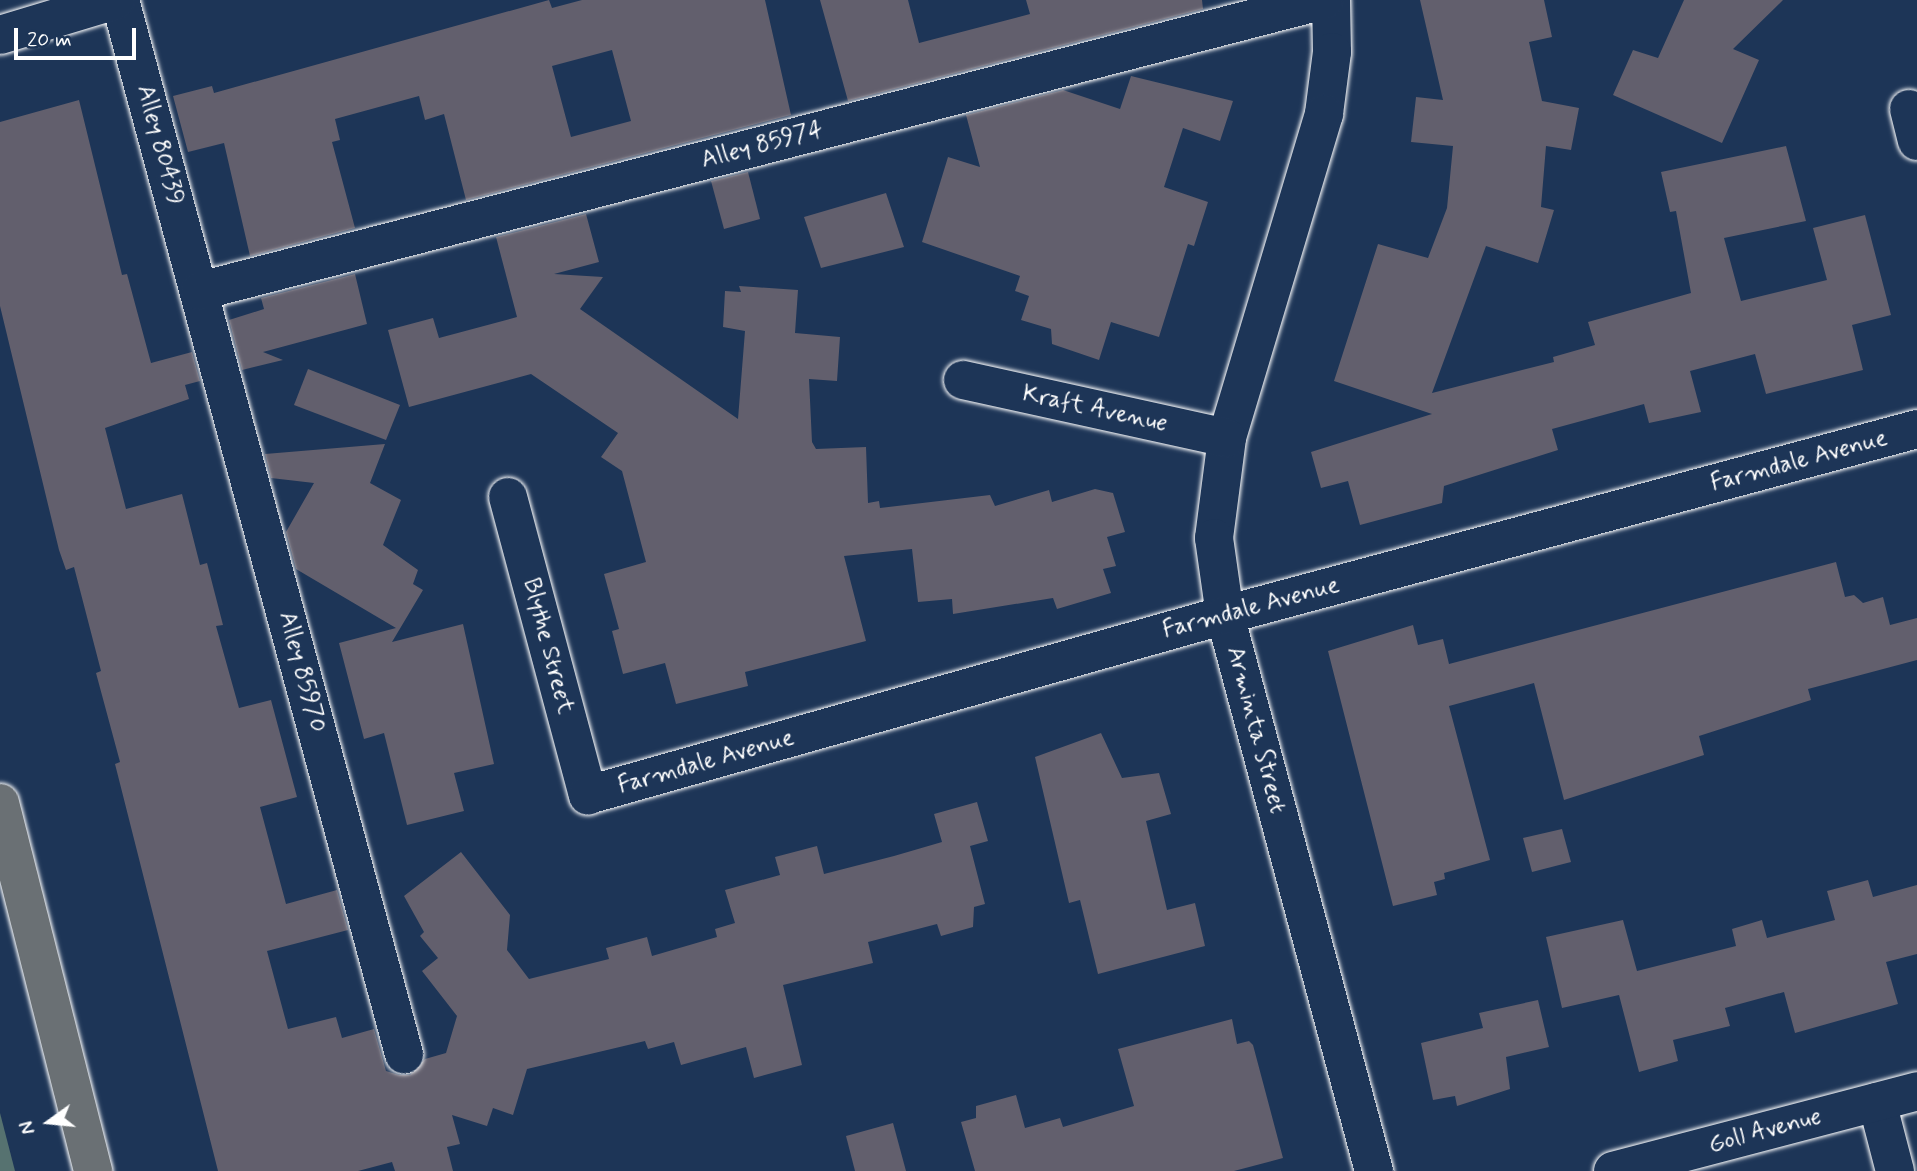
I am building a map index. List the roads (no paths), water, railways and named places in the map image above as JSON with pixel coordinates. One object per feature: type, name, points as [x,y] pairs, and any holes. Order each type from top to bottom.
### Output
[{"type":"main road","points":[[0,803],[93,1171]]},
{"type":"street","points":[[0,35],[118,0]]},
{"type":"street","name":"Alley 80439","points":[[118,0],[200,291]]},
{"type":"street","name":"Alley 85974","points":[[200,291],[1324,0]]},
{"type":"street","name":"Arminta Street","points":[[1331,0],[1332,52],[1324,114],[1227,438],[1214,538],[1225,615],[1374,1171]]},
{"type":"street","name":"Alley 85970","points":[[200,291],[404,1054]]},
{"type":"street","name":"Kraft Avenue","points":[[963,380],[1227,438]]},
{"type":"street","name":"Farmdale Avenue","points":[[588,795],[1225,615],[1917,429]]},
{"type":"street","name":"Blythe Street","points":[[508,497],[588,795]]},
{"type":"street","name":"Goll Avenue","points":[[1613,1171],[1698,1160],[1917,1091]]},
{"type":"street","points":[[1877,1102],[1895,1171]]}]
